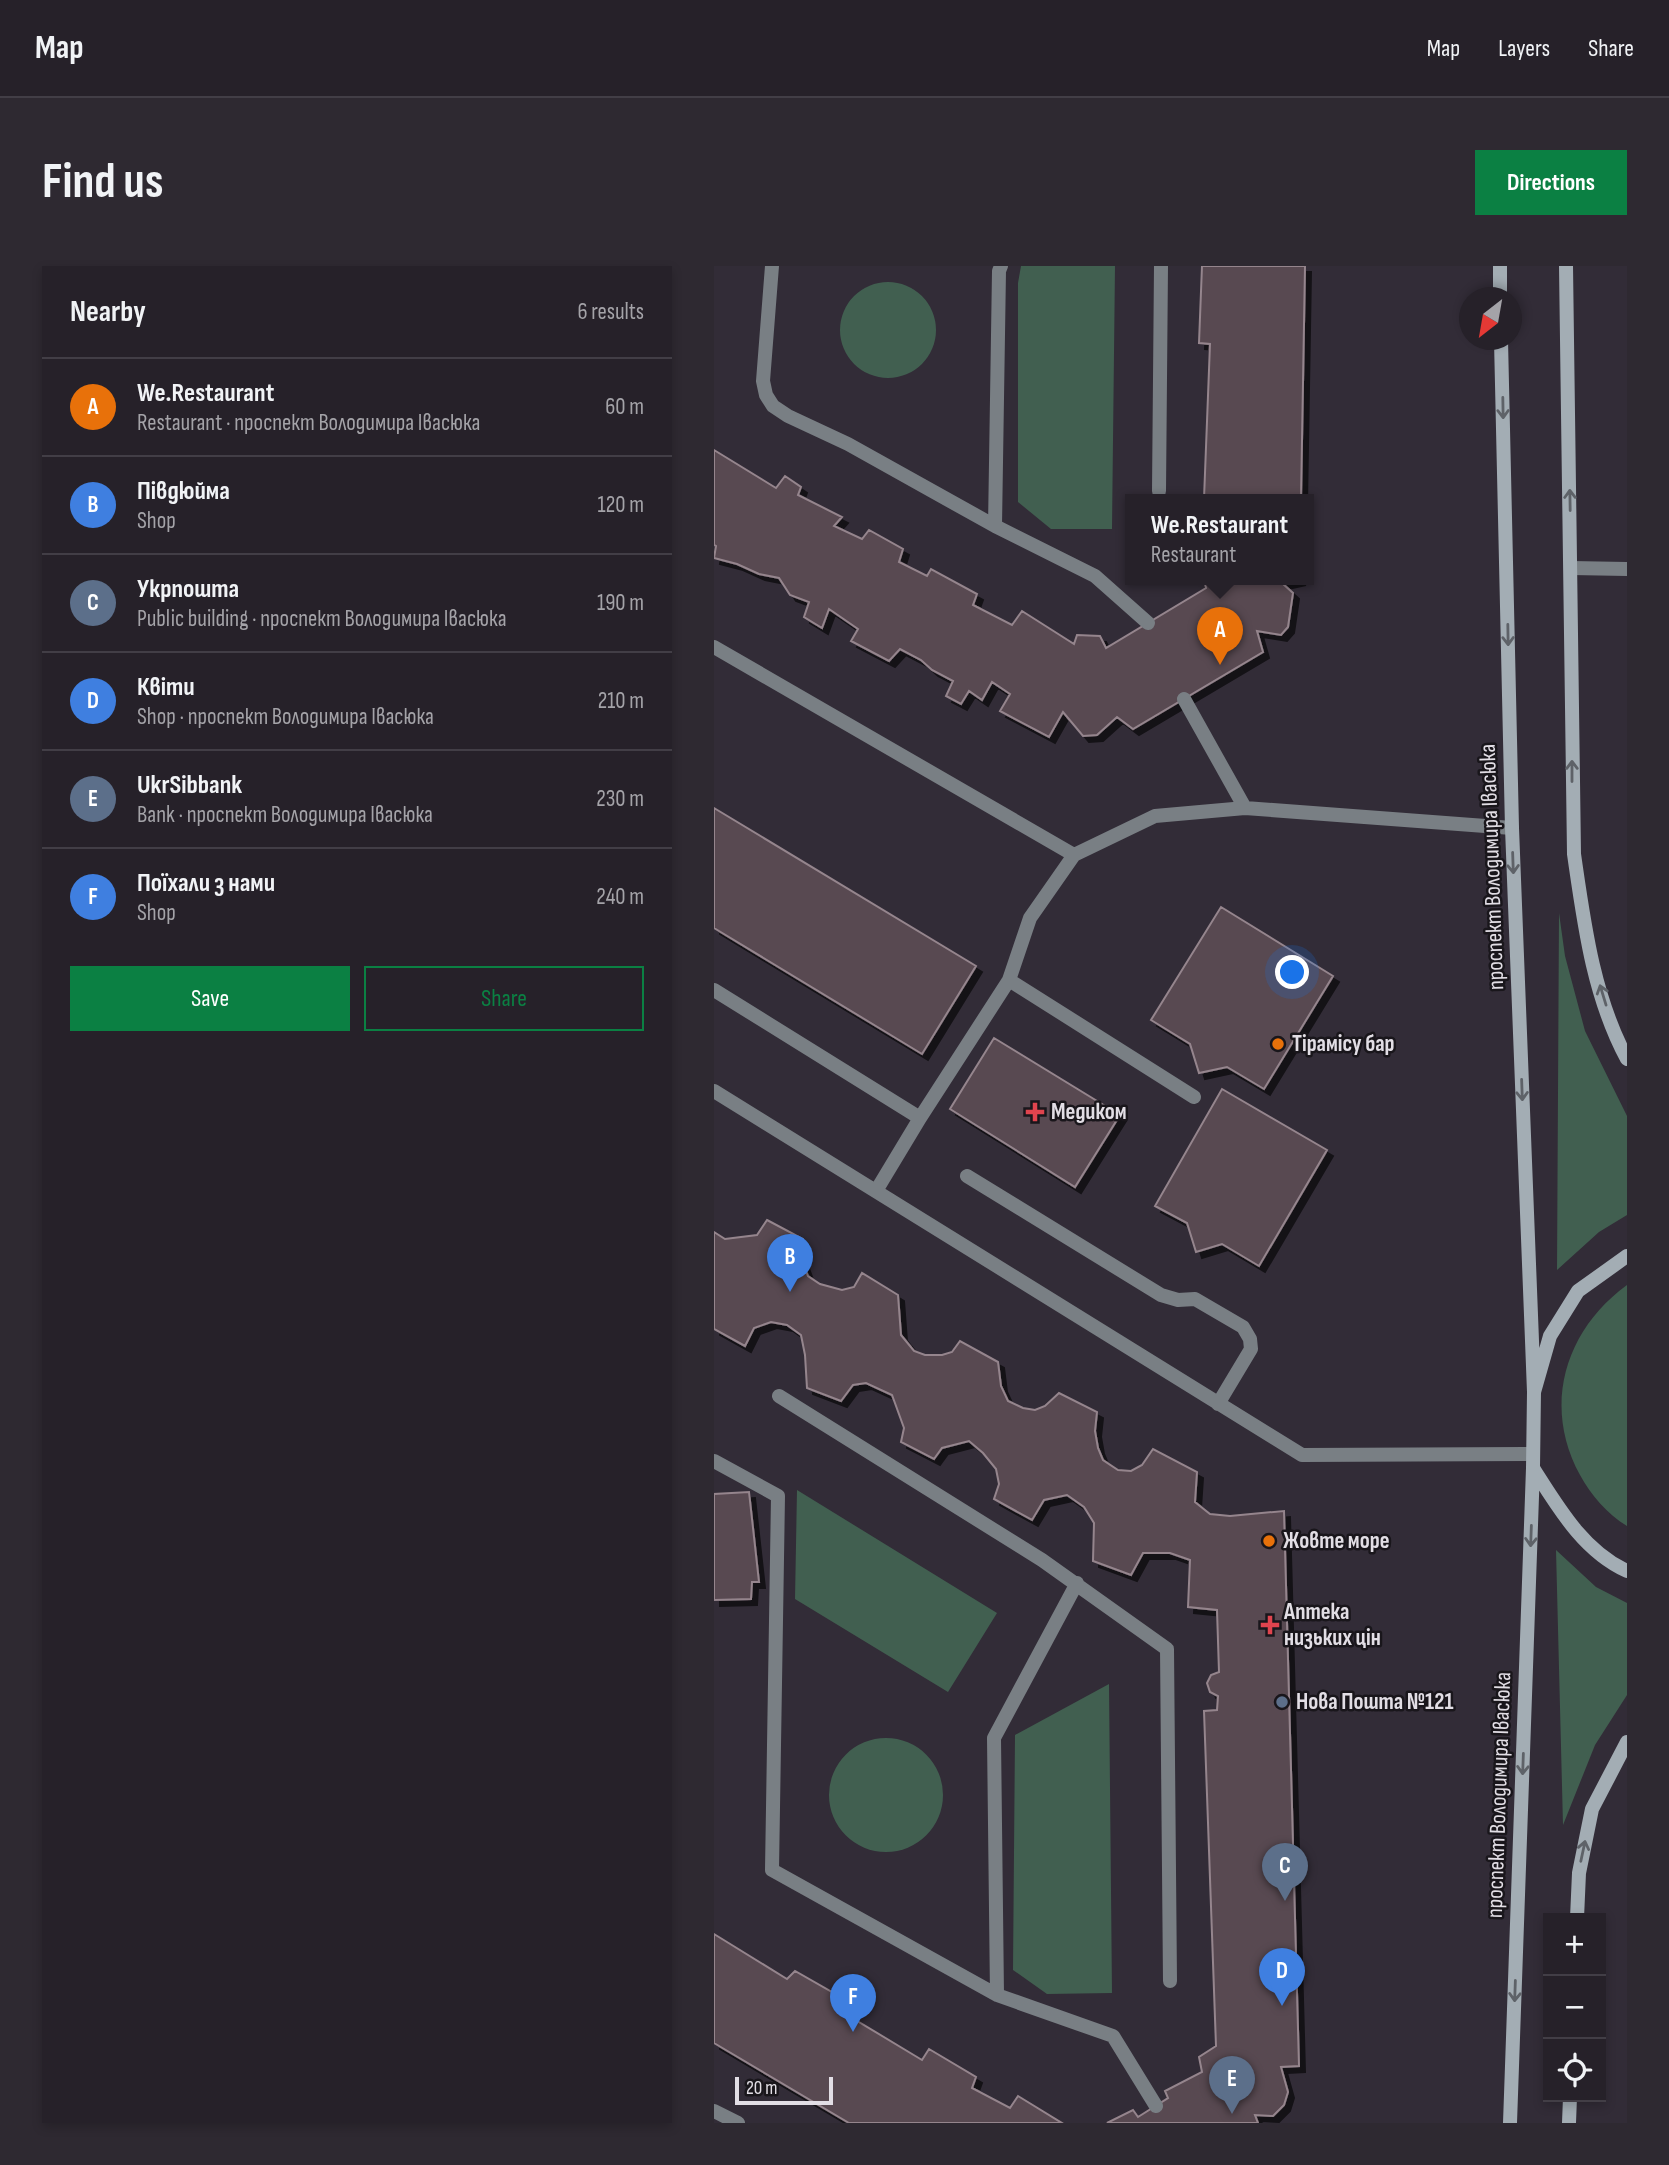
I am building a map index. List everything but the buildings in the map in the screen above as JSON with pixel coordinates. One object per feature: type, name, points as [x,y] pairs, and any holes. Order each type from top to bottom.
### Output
[{"type":"main road","points":[[1500,266],[1500,287]]},
{"type":"main road","points":[[1566,266],[1574,854],[1586,940],[1615,1036],[1627,1059]]},
{"type":"main road","name":"проспект Володимира Івасюка","points":[[1501,350],[1512,828],[1534,1392],[1510,2123]]},
{"type":"main road","points":[[1534,1392],[1550,1336],[1578,1291],[1627,1256]]},
{"type":"main road","points":[[1533,1461],[1569,1523],[1610,1563],[1627,1571]]},
{"type":"main road","points":[[1577,1913],[1579,1873],[1592,1809],[1627,1742]]},
{"type":"main road","points":[[1569,2123],[1570,2102]]},
{"type":"lane","points":[[772,266],[763,381],[766,395],[773,406],[870,456],[995,526],[1095,576],[1148,623]]},
{"type":"lane","points":[[995,526],[999,271],[1002,266]]},
{"type":"lane","points":[[1159,491],[1161,266]]},
{"type":"lane","points":[[1571,568],[1627,569]]},
{"type":"lane","points":[[714,647],[1074,855]]},
{"type":"lane","points":[[1184,699],[1245,808]]},
{"type":"lane","points":[[876,1191],[1009,980],[1030,918],[1074,855],[1156,816],[1245,808],[1512,828]]},
{"type":"lane","points":[[1009,980],[1194,1097]]},
{"type":"lane","points":[[714,990],[920,1118]]},
{"type":"lane","points":[[714,1091],[1301,1455],[1533,1461]]},
{"type":"lane","points":[[967,1176],[1161,1295],[1178,1300],[1195,1299],[1243,1327],[1250,1339],[1251,1349],[1219,1404]]},
{"type":"lane","points":[[779,1396],[1077,1583],[1167,1649],[1170,1981]]},
{"type":"lane","points":[[714,1461],[778,1496],[772,1870],[997,1995],[1114,2036],[1156,2106]]},
{"type":"lane","points":[[997,1995],[994,1738],[1077,1583]]},
{"type":"lane","points":[[714,2111],[738,2123]]},
{"type":"green space","points":[[1021,266],[1115,266],[1112,529],[1051,529],[1018,502],[1018,283]]},
{"type":"green space","points":[[888,282],[906,285],[922,296],[933,312],[936,330],[933,348],[922,364],[906,375],[888,378],[870,375],[854,364],[843,348],[840,330],[843,312],[854,296],[870,285]]},
{"type":"green space","points":[[1559,913],[1565,956],[1585,1031],[1627,1116],[1627,1215],[1599,1232],[1557,1270]]},
{"type":"green space","points":[[1627,1285],[1627,1526],[1600,1504],[1580,1475],[1569,1449],[1563,1423],[1562,1396],[1566,1371],[1588,1324],[1606,1303]]},
{"type":"green space","points":[[797,1490],[997,1613],[948,1692],[795,1599]]},
{"type":"green space","points":[[1556,1550],[1596,1587],[1627,1603],[1627,1695],[1595,1745],[1563,1825]]},
{"type":"green space","points":[[1109,1684],[1112,1993],[1047,1994],[1013,1970],[1015,1735]]},
{"type":"green space","points":[[886,1738],[908,1743],[926,1755],[938,1773],[943,1795],[938,1817],[926,1835],[908,1847],[886,1852],[864,1847],[846,1835],[834,1817],[829,1795],[834,1773],[846,1755],[864,1743]]},
{"type":"place","name":"We.Restaurant","points":[[1220,665]]},
{"type":"place","name":"Тірамісу бар","points":[[1278,1044]]},
{"type":"place","name":"Медиком","points":[[1035,1112]]},
{"type":"place","name":"Півдюйма","points":[[790,1292]]},
{"type":"place","name":"Жовте море","points":[[1269,1541]]},
{"type":"place","name":"Аптека низьких цін","points":[[1270,1625]]},
{"type":"place","name":"Нова Пошта №121","points":[[1282,1702]]},
{"type":"place","name":"Укрпошта","points":[[1285,1901]]},
{"type":"place","name":"Квiти","points":[[1282,2006]]},
{"type":"place","name":"Поїхали з нами","points":[[853,2032]]},
{"type":"place","name":"UkrSibbank","points":[[1232,2114]]}]
